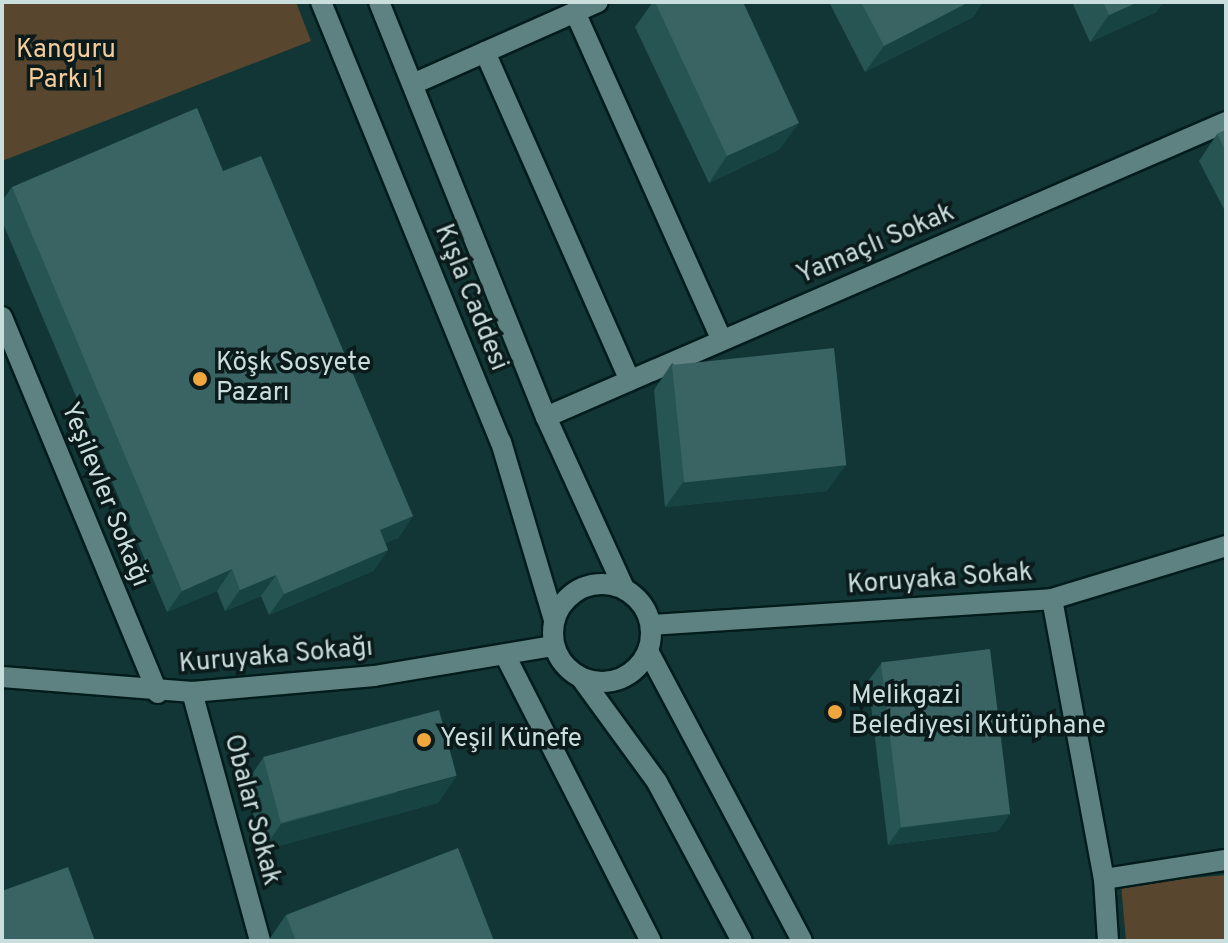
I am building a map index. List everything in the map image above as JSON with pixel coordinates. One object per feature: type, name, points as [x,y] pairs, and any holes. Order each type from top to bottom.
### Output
[{"type":"street","name":"Kışla Caddesi","points":[[321,2],[501,442],[554,620]]},
{"type":"street","name":"Kışla Caddesi","points":[[379,2],[546,417],[625,590]]},
{"type":"street","points":[[413,84],[598,2]]},
{"type":"street","points":[[575,12],[722,340]]},
{"type":"street","points":[[485,52],[630,380]]},
{"type":"street","name":"Yamaçlı Sokak","points":[[546,417],[1226,122]]},
{"type":"street","name":"Yeşilevler Sokağı","points":[[2,317],[158,693]]},
{"type":"street","name":"Koruyaka Sokak","points":[[651,625],[1052,599],[1226,546]]},
{"type":"street","points":[[582,679],[617,680],[639,666],[648,651],[651,625],[639,601],[625,590],[600,584],[583,588],[568,597],[554,620],[554,646],[567,669],[582,679],[657,782],[742,941]]},
{"type":"street","points":[[1052,599],[1104,879],[1108,941]]},
{"type":"street","name":"Kuruyaka Sokağı","points":[[2,677],[158,693],[192,692],[374,676],[554,646]]},
{"type":"street","points":[[648,651],[802,941]]},
{"type":"street","points":[[505,655],[651,941]]},
{"type":"street","name":"Obalar Sokak","points":[[192,692],[260,941]]},
{"type":"street","points":[[1104,879],[1226,860]]},
{"type":"green space","name":"Kanguru Parkı 1","points":[[2,2],[296,2],[311,41],[2,161]]},
{"type":"green space","points":[[1226,875],[1226,941],[1126,941],[1121,884]]},
{"type":"building","points":[[655,2],[743,2],[799,123],[727,156]]},
{"type":"building","points":[[861,2],[969,2],[884,46]]},
{"type":"building","points":[[1103,2],[1138,2],[1109,15]]},
{"type":"building","name":"Köşk Sosyete Pazarı","points":[[197,108],[223,171],[261,156],[413,516],[380,530],[388,550],[284,594],[276,575],[240,590],[232,569],[182,591],[12,187]]},
{"type":"building","points":[[1226,130],[1226,151],[1217,134]]},
{"type":"building","points":[[834,348],[846,465],[684,482],[672,365]]},
{"type":"building","points":[[990,649],[1010,814],[901,827],[881,662]]},
{"type":"building","points":[[439,710],[457,776],[281,823],[263,757]]},
{"type":"building","points":[[458,848],[494,941],[296,941],[286,915]]},
{"type":"building","points":[[68,867],[95,941],[2,941],[2,891]]},
{"type":"place","name":"Köşk Sosyete Pazarı","points":[[200,379]]},
{"type":"place","name":"Melikgazi Belediyesi Kütüphane","points":[[835,712]]},
{"type":"place","name":"Yeşil Künefe","points":[[424,740]]}]
